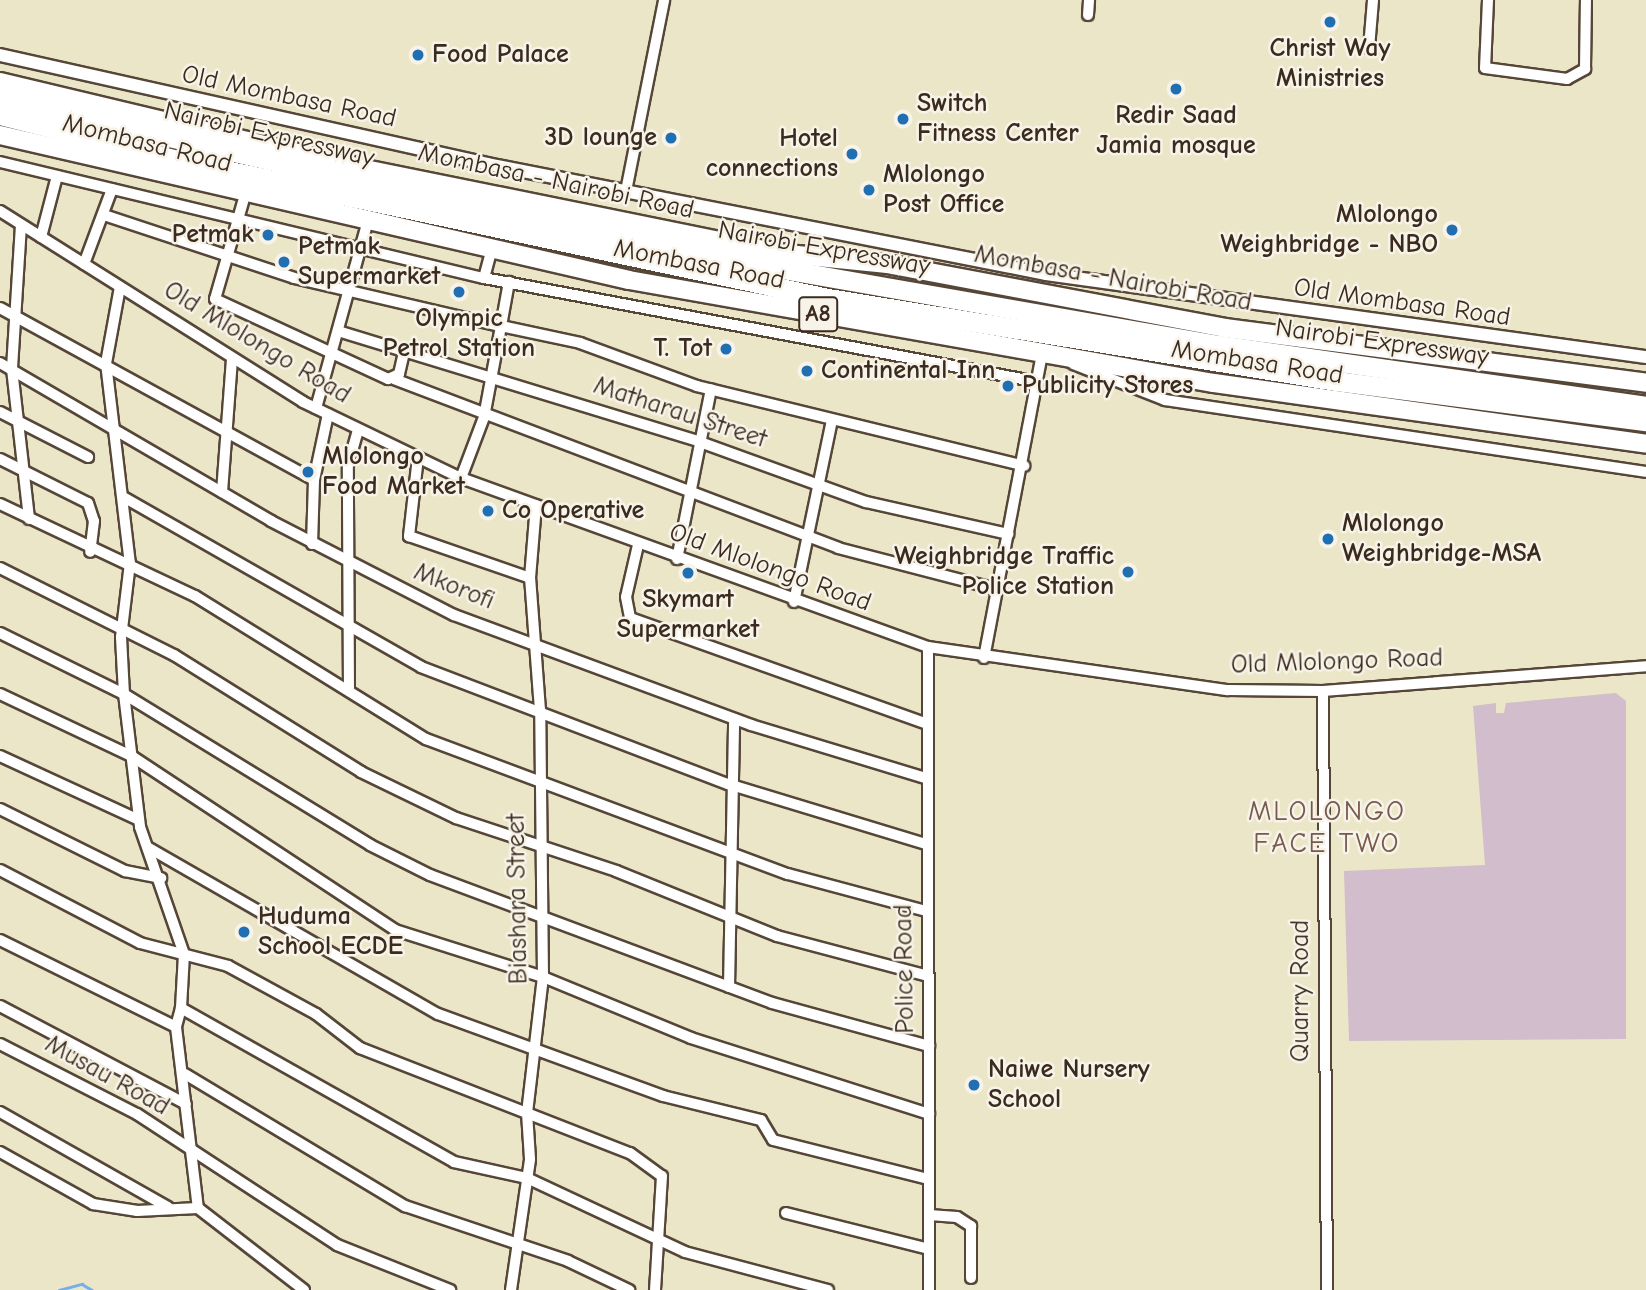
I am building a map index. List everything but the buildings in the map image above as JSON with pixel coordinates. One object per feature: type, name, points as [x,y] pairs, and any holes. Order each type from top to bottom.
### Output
[{"type":"highway","name":"Mombasa - Nairobi Road","points":[[0,82],[365,169],[778,253],[887,264],[1136,315],[1646,383]]},
{"type":"highway","name":"Nairobi Expressway","points":[[0,98],[479,209],[771,267],[1206,343],[1646,405]]},
{"type":"highway","name":"Nairobi Expressway","points":[[0,115],[178,160],[828,298],[1336,381],[1646,421]]},
{"type":"highway","name":"Mombasa Road","points":[[0,135],[367,224],[1050,356],[1646,444]]},
{"type":"street","points":[[626,191],[664,0]]},
{"type":"street","points":[[1088,15],[1090,0]]},
{"type":"street","points":[[1369,48],[1373,0]]},
{"type":"street","points":[[1488,0],[1485,68],[1567,79],[1585,69],[1586,0]]},
{"type":"street","name":"Old Mombasa Road","points":[[0,55],[626,191],[1102,284],[1646,357]]},
{"type":"street","points":[[0,162],[484,278],[1038,382]]},
{"type":"street","points":[[41,237],[57,176]]},
{"type":"street","points":[[84,264],[112,189]]},
{"type":"street","points":[[245,195],[215,299],[330,357],[394,379],[484,416],[808,536],[997,589]]},
{"type":"street","name":"Old Mlolongo Road","points":[[0,211],[316,408],[461,478],[794,602],[928,647],[984,659],[1228,690],[1323,691],[1646,666]]},
{"type":"street","points":[[104,215],[226,255],[501,326],[580,343],[711,389],[1024,466]]},
{"type":"street","points":[[316,408],[353,289],[367,224]]},
{"type":"street","points":[[21,225],[13,315],[12,369],[29,519]]},
{"type":"street","points":[[484,278],[492,248]]},
{"type":"street","points":[[461,478],[484,416],[509,282]]},
{"type":"street","points":[[120,287],[106,363],[125,498],[130,563],[121,628],[124,694],[139,820],[161,878],[184,954],[181,1008],[176,1027],[185,1074],[198,1208]]},
{"type":"street","points":[[0,308],[106,363],[222,435],[314,480]]},
{"type":"street","name":"Matharau Street","points":[[338,331],[405,349],[491,382],[700,442],[904,513],[1008,534]]},
{"type":"street","points":[[394,379],[405,349]]},
{"type":"street","points":[[984,659],[1024,466],[1038,382],[1050,356],[1166,400],[1646,472]]},
{"type":"street","points":[[222,492],[222,435],[232,358]]},
{"type":"street","name":"Mkorofi","points":[[0,363],[312,544],[454,615],[534,641],[734,719],[925,778]]},
{"type":"street","points":[[677,559],[711,389]]},
{"type":"street","points":[[0,412],[88,457]]},
{"type":"street","points":[[312,544],[314,480],[328,414]]},
{"type":"street","points":[[794,602],[832,420]]},
{"type":"street","points":[[349,691],[351,632],[348,465],[358,429]]},
{"type":"street","points":[[418,457],[409,536],[530,578]]},
{"type":"street","points":[[0,459],[88,503],[94,521],[90,552]]},
{"type":"street","points":[[125,498],[351,632],[421,667],[732,785],[925,845]]},
{"type":"street","points":[[0,504],[90,552],[130,563],[426,739],[730,849],[788,874],[926,911]]},
{"type":"street","name":"Biashara Street","points":[[510,1290],[527,1178],[527,1113],[538,1049],[543,977],[539,916],[540,710],[530,578],[536,505]]},
{"type":"street","points":[[638,545],[626,597],[631,618],[925,723]]},
{"type":"street","points":[[0,568],[121,628],[361,772],[456,818],[539,846],[731,919],[928,976]]},
{"type":"street","points":[[0,633],[124,694],[370,845],[539,916],[729,987],[929,1046]]},
{"type":"street","name":"Police Road","points":[[928,647],[925,845],[929,1046],[929,1290]]},
{"type":"street","name":"Quarry Road","points":[[1323,691],[1327,1290]]},
{"type":"street","points":[[0,694],[133,757],[396,930],[543,977],[691,1038],[929,1114]]},
{"type":"street","points":[[729,987],[734,719]]},
{"type":"street","points":[[0,755],[139,820]]},
{"type":"street","points":[[0,809],[125,871],[161,878]]},
{"type":"street","points":[[149,848],[299,931],[407,1000],[663,1096],[761,1120],[773,1140],[928,1180]]},
{"type":"street","points":[[0,870],[140,943],[184,954],[270,989],[360,1048],[630,1153],[660,1173],[655,1290]]},
{"type":"street","points":[[0,940],[176,1027]]},
{"type":"street","points":[[0,1006],[186,1104]]},
{"type":"street","points":[[181,1008],[454,1162],[527,1178],[615,1214],[657,1240],[828,1290]]},
{"type":"street","name":"Musau Road","points":[[0,1044],[191,1149],[337,1245],[450,1290]]},
{"type":"street","points":[[185,1074],[405,1206],[518,1249],[568,1261],[629,1290]]},
{"type":"street","points":[[0,1112],[168,1208]]},
{"type":"street","points":[[0,1152],[93,1204],[198,1208],[304,1290]]},
{"type":"street","points":[[786,1213],[929,1249]]},
{"type":"street","points":[[929,1214],[957,1217],[971,1226],[971,1278]]},
{"type":"shaded area","points":[[1616,693],[1626,701],[1626,1039],[1349,1041],[1344,871],[1485,865],[1473,706],[1496,703],[1496,713],[1504,713],[1506,703]]},
{"type":"waterway","points":[[59,1290],[82,1284],[92,1290]]},
{"type":"place","name":"Christ Way Ministries","points":[[1330,22]]},
{"type":"place","name":"Food Palace","points":[[418,55]]},
{"type":"place","name":"Redir Saad Jamia mosque","points":[[1176,89]]},
{"type":"place","name":"Switch Fitness Center","points":[[903,119]]},
{"type":"place","name":"3D lounge","points":[[671,138]]},
{"type":"place","name":"Hotel connections","points":[[852,154]]},
{"type":"place","name":"Mlolongo Post Office","points":[[869,190]]},
{"type":"place","name":"Mlolongo Weighbridge - NBO","points":[[1452,230]]},
{"type":"place","name":"Petmak","points":[[268,235]]},
{"type":"place","name":"Petmak Supermarket","points":[[284,262]]},
{"type":"place","name":"Olympic Petrol Station","points":[[459,292]]},
{"type":"place","name":"T. Tot","points":[[726,349]]},
{"type":"place","name":"Continental Inn","points":[[807,371]]},
{"type":"place","name":"Publicity Stores","points":[[1008,386]]},
{"type":"place","name":"Mlolongo Food Market","points":[[308,472]]},
{"type":"place","name":"Co Operative","points":[[488,511]]},
{"type":"place","name":"Mlolongo Weighbridge-MSA","points":[[1328,539]]},
{"type":"place","name":"Weighbridge Traffic Police Station","points":[[1128,572]]},
{"type":"place","name":"Skymart Supermarket","points":[[688,573]]},
{"type":"place","name":"Huduma School ECDE","points":[[244,932]]},
{"type":"place","name":"Naiwe Nursery School","points":[[974,1085]]},
{"type":"district","name":"MLOLONGO FACE TWO","points":[[1327,827]]}]
